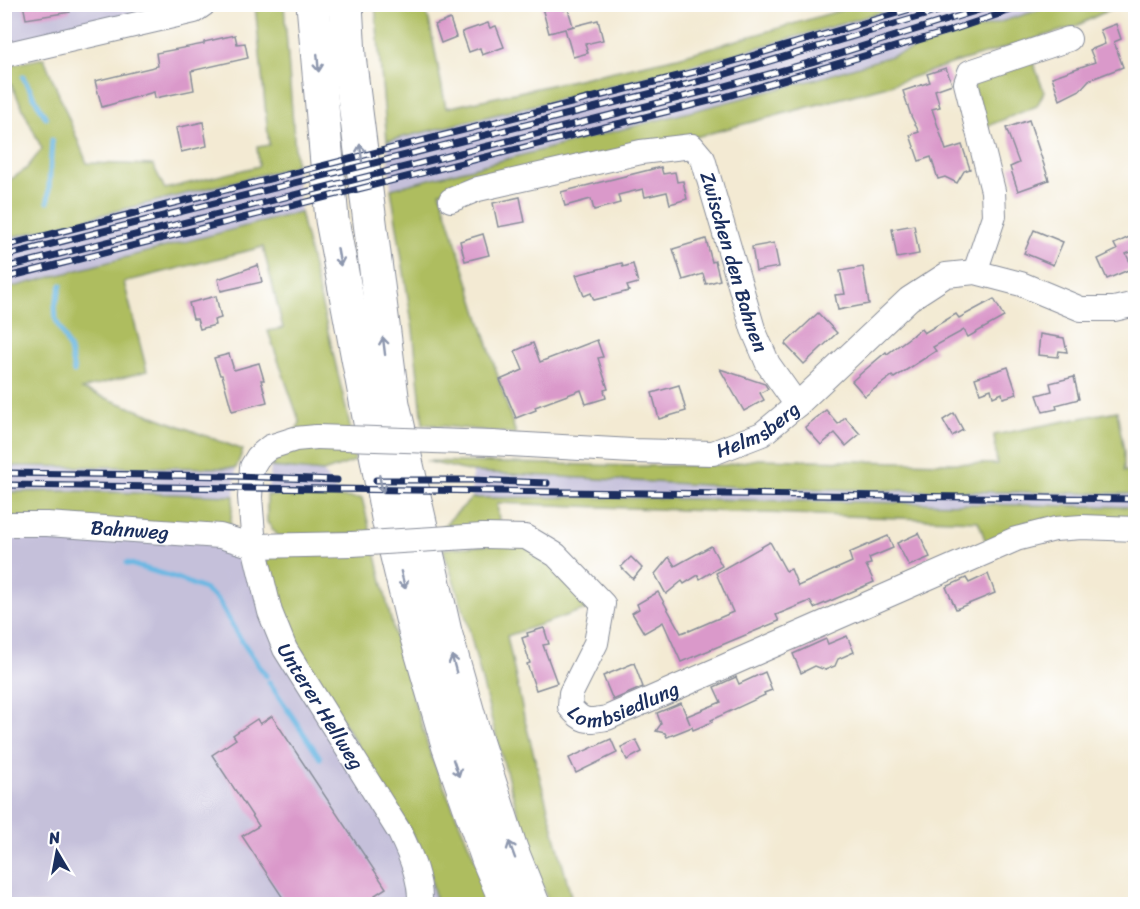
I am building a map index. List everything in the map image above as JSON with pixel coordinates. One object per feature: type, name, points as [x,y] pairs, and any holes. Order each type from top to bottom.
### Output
[{"type":"highway","points":[[313,4],[332,220],[389,523],[415,630],[448,745],[488,859],[507,904]]},
{"type":"highway","points":[[346,4],[349,56],[393,404],[445,632],[511,849],[533,904]]},
{"type":"street","points":[[4,55],[194,11],[204,4]]},
{"type":"street","points":[[975,272],[990,231],[993,191],[966,83],[970,72],[1070,39]]},
{"type":"street","name":"Zwischen den Bahnen","points":[[451,200],[501,183],[641,152],[692,146],[704,159],[753,329],[768,364],[797,405]]},
{"type":"street","name":"Helmsberg","points":[[250,497],[252,467],[258,458],[270,447],[295,439],[317,437],[713,453],[762,434],[797,405],[909,299],[946,275],[975,272],[1021,284],[1081,309],[1114,309],[1136,304]]},
{"type":"street","name":"Unterer Hellweg","points":[[250,497],[254,546],[270,612],[285,649],[400,833],[413,861],[421,893],[420,904]]},
{"type":"street","name":"Bahnweg","points":[[4,524],[47,524],[220,536],[254,546]]},
{"type":"street","name":"Lombsiedlung","points":[[254,546],[352,544],[483,536],[526,537],[556,555],[603,604],[596,643],[571,693],[570,707],[579,718],[589,721],[607,718],[1016,538],[1055,529],[1082,527],[1136,529]]},
{"type":"shaded area","points":[[5,5],[184,5],[5,48]]},
{"type":"shaded area","points":[[905,5],[1054,5],[817,79],[391,189],[387,141],[632,81],[807,35]]},
{"type":"shaded area","points":[[296,164],[300,212],[5,289],[4,239],[288,168]]},
{"type":"shaded area","points":[[5,466],[236,468],[234,496],[72,491],[5,492]]},
{"type":"shaded area","points":[[271,467],[323,472],[341,498],[267,495]]},
{"type":"shaded area","points":[[472,472],[758,488],[1135,494],[1136,507],[580,497],[472,498]]},
{"type":"shaded area","points":[[5,518],[88,520],[264,555],[425,855],[437,904],[5,904]]},
{"type":"green space","points":[[255,5],[284,5],[296,164],[288,168],[5,239],[4,184],[26,169],[42,149],[5,71],[5,66],[44,58],[87,163],[153,165],[165,189],[259,166],[257,147],[269,145]]},
{"type":"green space","points":[[375,5],[423,5],[429,20],[446,108],[678,57],[859,5],[905,5],[712,60],[387,141]]},
{"type":"green space","points":[[1055,5],[1119,5],[1074,27],[887,86],[692,138],[640,146],[440,192],[516,434],[423,424],[413,330],[391,189],[817,79]]},
{"type":"green space","points":[[1031,56],[1044,92],[1037,106],[985,127],[973,84]]},
{"type":"green space","points":[[300,212],[349,421],[355,461],[323,472],[271,467],[300,423],[268,331],[283,328],[263,247],[124,282],[147,371],[82,389],[243,450],[236,468],[5,466],[5,289]]},
{"type":"green space","points":[[1117,411],[1124,451],[1124,471],[1135,472],[1135,494],[758,488],[472,472],[426,461],[634,466],[725,465],[758,459],[997,464],[994,435]]},
{"type":"green space","points":[[72,491],[234,496],[230,527],[5,518],[5,492]]},
{"type":"green space","points":[[267,495],[362,498],[371,534],[278,536],[267,522]]},
{"type":"green space","points":[[580,497],[1136,507],[1135,523],[987,545],[978,521],[497,503],[500,529],[439,530],[472,498]]},
{"type":"green space","points":[[515,543],[543,554],[595,606],[507,636],[524,717],[573,904],[549,904],[526,842],[467,621],[443,549]]},
{"type":"green space","points":[[375,551],[396,641],[431,756],[494,904],[437,904],[425,855],[295,644],[278,608],[264,555]]},
{"type":"building","points":[[23,4],[70,4],[70,12],[26,19]]},
{"type":"building","points":[[541,4],[562,4],[564,10],[568,9],[573,26],[567,28],[598,20],[603,40],[585,44],[588,53],[573,57],[565,29],[549,33]]},
{"type":"building","points":[[450,19],[456,37],[441,43],[435,25]]},
{"type":"building","points":[[488,23],[490,28],[496,26],[504,47],[482,55],[480,48],[469,52],[462,32]]},
{"type":"building","points":[[1116,24],[1121,39],[1114,42],[1123,67],[1089,80],[1080,90],[1060,100],[1052,77],[1095,62],[1090,50],[1105,44],[1100,30]]},
{"type":"building","points":[[235,35],[237,44],[245,43],[248,58],[191,71],[194,90],[155,98],[154,92],[102,107],[95,81],[158,66],[156,53],[204,44],[204,42]]},
{"type":"building","points":[[946,68],[952,84],[935,90],[940,107],[932,109],[946,150],[962,145],[970,169],[964,171],[957,183],[945,177],[938,179],[931,157],[919,161],[910,135],[919,132],[903,91],[930,82],[927,74]]},
{"type":"building","points":[[1029,120],[1049,180],[1018,191],[1010,167],[1019,163],[1006,128]]},
{"type":"building","points":[[203,122],[207,146],[181,152],[176,128]]},
{"type":"building","points":[[661,167],[663,174],[675,172],[677,182],[683,181],[687,199],[670,204],[667,192],[645,197],[643,189],[618,195],[620,203],[594,210],[591,199],[565,206],[561,192]]},
{"type":"building","points":[[520,197],[525,222],[498,227],[493,203]]},
{"type":"building","points":[[914,225],[919,254],[897,258],[892,229]]},
{"type":"building","points":[[1034,230],[1063,242],[1053,265],[1024,253]]},
{"type":"building","points":[[483,234],[489,255],[465,261],[460,241]]},
{"type":"building","points":[[1136,234],[1136,250],[1126,254],[1133,268],[1107,279],[1098,259],[1117,250],[1114,244]]},
{"type":"building","points":[[706,239],[720,280],[706,284],[703,274],[683,280],[673,249]]},
{"type":"building","points":[[774,243],[779,267],[756,271],[752,247]]},
{"type":"building","points":[[622,263],[623,267],[633,264],[638,283],[627,286],[629,291],[594,300],[591,293],[584,296],[576,275]]},
{"type":"building","points":[[258,265],[262,282],[221,291],[218,279]]},
{"type":"building","points":[[863,267],[869,304],[838,310],[835,295],[845,294],[840,271]]},
{"type":"building","points":[[216,296],[221,318],[214,320],[215,325],[200,329],[197,319],[193,319],[189,303]]},
{"type":"building","points":[[994,299],[1004,317],[968,337],[964,330],[933,347],[936,351],[894,378],[892,376],[865,396],[852,381],[886,352],[887,354],[921,329],[924,333],[956,314],[959,318]]},
{"type":"building","points":[[818,313],[837,333],[804,364],[785,344]]},
{"type":"building","points":[[1040,334],[1064,338],[1067,352],[1059,351],[1058,357],[1038,355]]},
{"type":"building","points":[[597,340],[603,357],[598,358],[608,389],[604,390],[606,398],[586,404],[581,390],[535,407],[536,410],[516,418],[500,380],[523,370],[515,351],[533,343],[540,362]]},
{"type":"building","points":[[229,354],[234,370],[259,363],[267,402],[232,411],[222,375],[220,375],[214,358]]},
{"type":"building","points":[[1008,367],[1017,394],[1003,398],[1002,393],[993,397],[991,389],[980,393],[975,378]]},
{"type":"building","points":[[720,369],[765,384],[768,389],[760,393],[764,400],[744,411]]},
{"type":"building","points":[[1074,377],[1079,399],[1056,405],[1057,409],[1043,412],[1037,395],[1052,391],[1050,383]]},
{"type":"building","points":[[679,385],[686,411],[659,419],[652,393]]},
{"type":"building","points":[[826,410],[838,424],[845,417],[860,434],[846,446],[835,433],[821,445],[805,427]]},
{"type":"building","points":[[954,413],[963,430],[952,436],[943,420]]},
{"type":"building","points":[[919,533],[930,557],[909,566],[897,543]]},
{"type":"building","points":[[888,536],[893,548],[869,558],[871,564],[866,565],[874,582],[814,608],[810,601],[776,615],[779,621],[681,662],[663,622],[644,633],[632,613],[639,609],[637,604],[658,592],[681,633],[689,631],[733,612],[716,573],[770,542],[786,571],[791,569],[798,586],[852,562],[849,553]]},
{"type":"building","points":[[711,546],[722,566],[700,579],[698,575],[684,584],[682,581],[666,594],[655,574],[669,557],[675,566]]},
{"type":"building","points":[[631,557],[642,568],[633,579],[621,567]]},
{"type":"building","points":[[988,574],[995,593],[956,609],[946,587],[966,578],[969,583]]},
{"type":"building","points":[[544,628],[549,644],[543,645],[557,683],[536,690],[527,664],[530,663],[522,638],[528,636],[527,633]]},
{"type":"building","points":[[847,636],[854,652],[838,659],[835,666],[825,670],[815,666],[801,673],[793,654],[826,639],[828,644]]},
{"type":"building","points":[[634,663],[643,687],[613,700],[603,676]]},
{"type":"building","points":[[765,672],[772,690],[764,693],[765,695],[693,730],[692,727],[667,737],[665,733],[656,731],[661,724],[657,713],[681,703],[690,724],[687,716],[721,702],[714,687],[736,677],[739,684]]},
{"type":"building","points":[[272,716],[386,888],[375,895],[381,904],[287,904],[242,836],[259,826],[212,755],[236,739],[233,735],[257,719],[260,724]]},
{"type":"building","points":[[611,739],[617,753],[576,773],[569,758]]},
{"type":"building","points":[[636,740],[642,752],[627,760],[621,747]]},
{"type":"waterway","points":[[23,77],[46,118]]},
{"type":"waterway","points":[[48,202],[52,140]]},
{"type":"waterway","points":[[61,285],[55,306],[56,320],[70,350],[74,372]]},
{"type":"waterway","points":[[127,563],[204,589],[218,600],[237,634],[266,676]]},
{"type":"waterway","points":[[269,682],[320,758]]},
{"type":"railway","points":[[4,246],[714,67],[928,4]]},
{"type":"railway","points":[[4,256],[716,77],[962,4]]},
{"type":"railway","points":[[4,268],[718,88],[812,62],[998,4]]},
{"type":"railway","points":[[4,278],[721,98],[949,31],[1029,4]]},
{"type":"railway","points":[[4,473],[235,476],[337,480]]},
{"type":"railway","points":[[376,480],[547,483]]},
{"type":"railway","points":[[4,485],[1136,499]]}]
